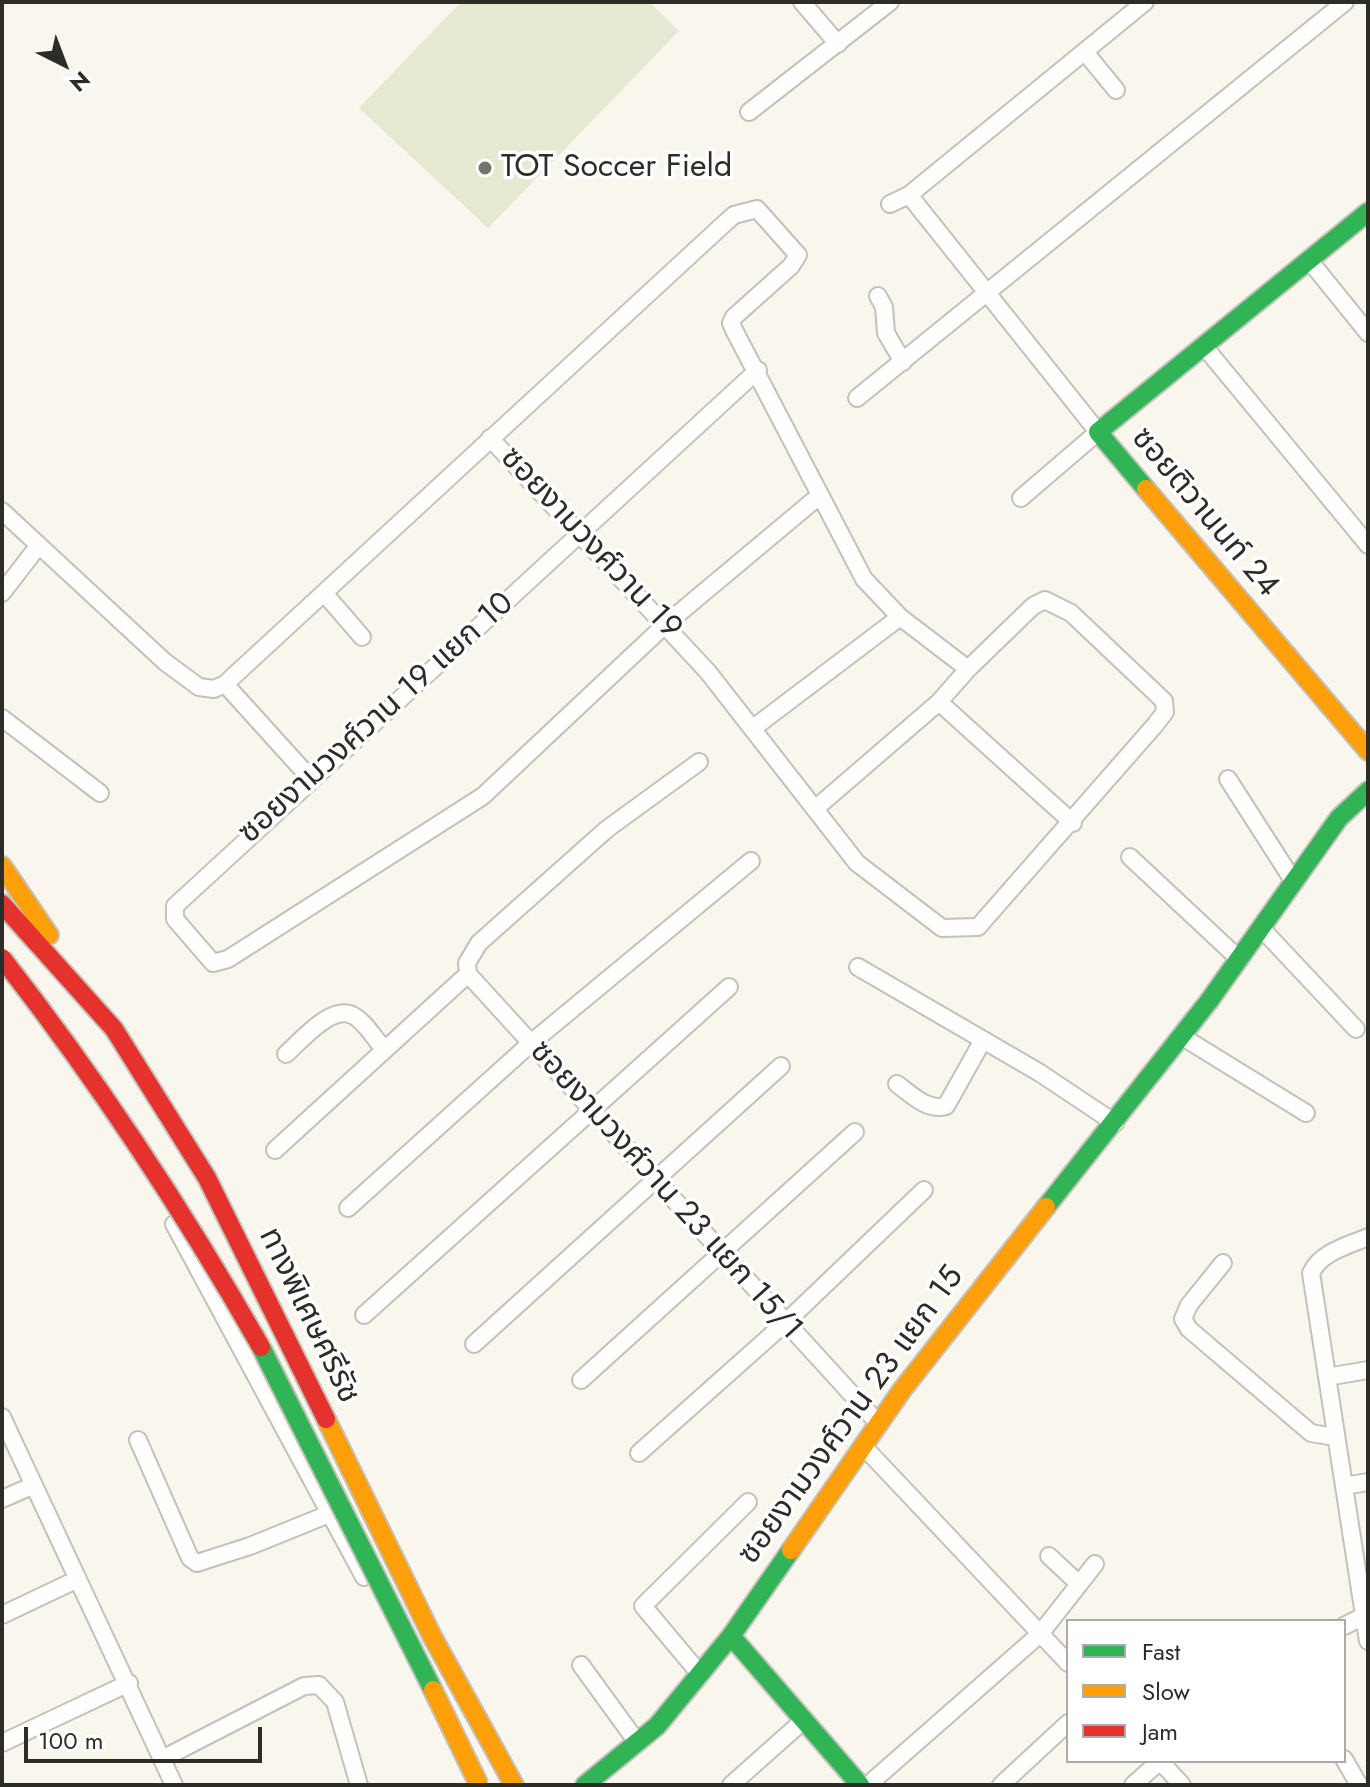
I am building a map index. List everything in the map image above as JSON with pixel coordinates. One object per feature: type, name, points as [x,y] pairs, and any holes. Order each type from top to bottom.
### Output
[{"type":"main road","name":"ซอยติวานนท์ 24","points":[[1368,212],[1098,432],[1368,751]]},
{"type":"main road","points":[[1115,1123],[1262,929],[1339,818],[1368,791]]},
{"type":"main road","points":[[2,866],[114,1029]]},
{"type":"main road","name":"ทางพิเศษศรีรัช","points":[[2,904],[114,1029],[207,1178],[432,1636],[514,1785]]},
{"type":"main road","name":"ทางพิเศษศรีรัช","points":[[2,958],[53,1019],[131,1130],[224,1281],[374,1568],[477,1785]]},
{"type":"main road","name":"ซอยงามวงศ์วาน 23 แยก 15","points":[[585,1785],[657,1726],[731,1636],[865,1448],[878,1423],[1115,1123]]},
{"type":"main road","points":[[731,1636],[860,1785]]},
{"type":"street","points":[[802,2],[838,44]]},
{"type":"street","points":[[749,112],[890,2]]},
{"type":"street","points":[[890,204],[909,195],[1145,2]]},
{"type":"street","points":[[857,398],[1345,2]]},
{"type":"street","points":[[1085,52],[1116,90]]},
{"type":"street","points":[[909,195],[1098,432],[1021,498]]},
{"type":"street","points":[[490,438],[734,215],[757,209],[798,255],[731,323],[864,579],[900,617],[968,669]]},
{"type":"street","points":[[1309,260],[1368,333]]},
{"type":"street","points":[[878,296],[884,307],[886,333],[903,362]]},
{"type":"street","points":[[1203,345],[1368,545]]},
{"type":"street","name":"ซอยงามวงศ์วาน 19 แยก 10","points":[[666,624],[483,796],[228,959],[213,963],[175,919],[175,906],[310,778],[758,370]]},
{"type":"street","name":"ซอยงามวงศ์วาน 19","points":[[225,684],[490,438],[666,624],[857,863],[909,906],[942,928],[978,927],[1073,823]]},
{"type":"street","points":[[666,624],[819,496]]},
{"type":"street","points":[[2,511],[165,662],[199,687],[214,689],[225,684],[310,778]]},
{"type":"street","points":[[2,593],[39,545]]},
{"type":"street","points":[[324,593],[362,637]]},
{"type":"street","points":[[816,808],[939,702],[1033,606],[1045,600],[1071,613],[1156,690],[1164,701],[1165,712],[1073,823],[939,702]]},
{"type":"street","points":[[752,729],[900,617]]},
{"type":"street","points":[[2,718],[100,793]]},
{"type":"street","points":[[275,1150],[383,1048],[468,974],[467,963],[479,943],[607,829],[699,762]]},
{"type":"street","points":[[1228,779],[1294,882]]},
{"type":"street","points":[[1130,857],[1238,958]]},
{"type":"street","points":[[348,1208],[531,1043],[751,861]]},
{"type":"street","points":[[1262,929],[1356,1029]]},
{"type":"street","points":[[2,944],[74,1034],[477,1785]]},
{"type":"street","points":[[858,967],[983,1040],[1115,1123]]},
{"type":"street","name":"ซอยงามวงศ์วาน 23 แยก 15/1","points":[[468,974],[655,1183],[878,1423]]},
{"type":"street","points":[[364,1315],[729,987]]},
{"type":"street","points":[[286,1054],[332,1015],[345,1013],[355,1016],[383,1048]]},
{"type":"street","points":[[1181,1036],[1306,1113]]},
{"type":"street","points":[[897,1084],[922,1103],[937,1108],[946,1106],[983,1040]]},
{"type":"street","points":[[474,1344],[781,1066]]},
{"type":"street","points":[[581,1380],[855,1132]]},
{"type":"street","points":[[639,1453],[785,1323],[924,1190]]},
{"type":"street","points":[[1368,1237],[1326,1255],[1316,1263],[1311,1273],[1368,1641]]},
{"type":"street","points":[[1223,1263],[1189,1305],[1183,1319],[1189,1329],[1311,1433],[1335,1437]]},
{"type":"street","points":[[1327,1377],[1368,1370]]},
{"type":"street","points":[[2,1417],[32,1486],[129,1683],[174,1785]]},
{"type":"street","points":[[138,1440],[190,1558],[197,1563],[203,1564],[329,1514]]},
{"type":"street","points":[[865,1448],[1066,1661]]},
{"type":"street","points":[[1344,1486],[1368,1482]]},
{"type":"street","points":[[2,1499],[32,1486]]},
{"type":"street","points":[[700,1674],[643,1606],[748,1502]]},
{"type":"street","points":[[1049,1556],[1079,1584]]},
{"type":"street","points":[[868,1785],[1040,1634],[1095,1564]]},
{"type":"street","points":[[2,1615],[78,1579]]},
{"type":"street","points":[[1346,1624],[1365,1608]]},
{"type":"street","points":[[581,1665],[637,1742]]},
{"type":"street","points":[[2,1743],[129,1683]]},
{"type":"street","points":[[164,1758],[304,1686],[319,1685],[335,1702],[359,1785]]},
{"type":"street","points":[[731,1785],[804,1720]]},
{"type":"street","points":[[1001,1785],[1066,1725]]},
{"type":"street","points":[[1346,1762],[1359,1785]]},
{"type":"street","points":[[1133,1785],[1158,1763]]},
{"type":"street","points":[[1162,1763],[1182,1785]]},
{"type":"green space","name":"TOT Soccer Field","points":[[461,2],[649,2],[679,31],[488,228],[359,108]]},
{"type":"traffic: fast","points":[[1146,489],[1098,432],[1368,212]]},
{"type":"traffic: fast","points":[[1046,1207],[1209,1001],[1339,818],[1368,791]]},
{"type":"traffic: fast","points":[[261,1347],[433,1690]]},
{"type":"traffic: fast","points":[[585,1785],[657,1726],[731,1636],[791,1550]]},
{"type":"traffic: fast","points":[[731,1636],[860,1785]]},
{"type":"traffic: slow","points":[[1146,489],[1368,751]]},
{"type":"traffic: slow","points":[[2,866],[49,935]]},
{"type":"traffic: slow","points":[[791,1550],[902,1390],[1046,1207]]},
{"type":"traffic: slow","points":[[326,1419],[432,1636],[514,1785]]},
{"type":"traffic: slow","points":[[433,1690],[479,1785]]},
{"type":"traffic: jam","points":[[2,904],[114,1029],[207,1178],[326,1419]]},
{"type":"traffic: jam","points":[[2,958],[139,1148],[261,1347]]},
{"type":"place","name":"TOT Soccer Field","points":[[485,168]]}]
